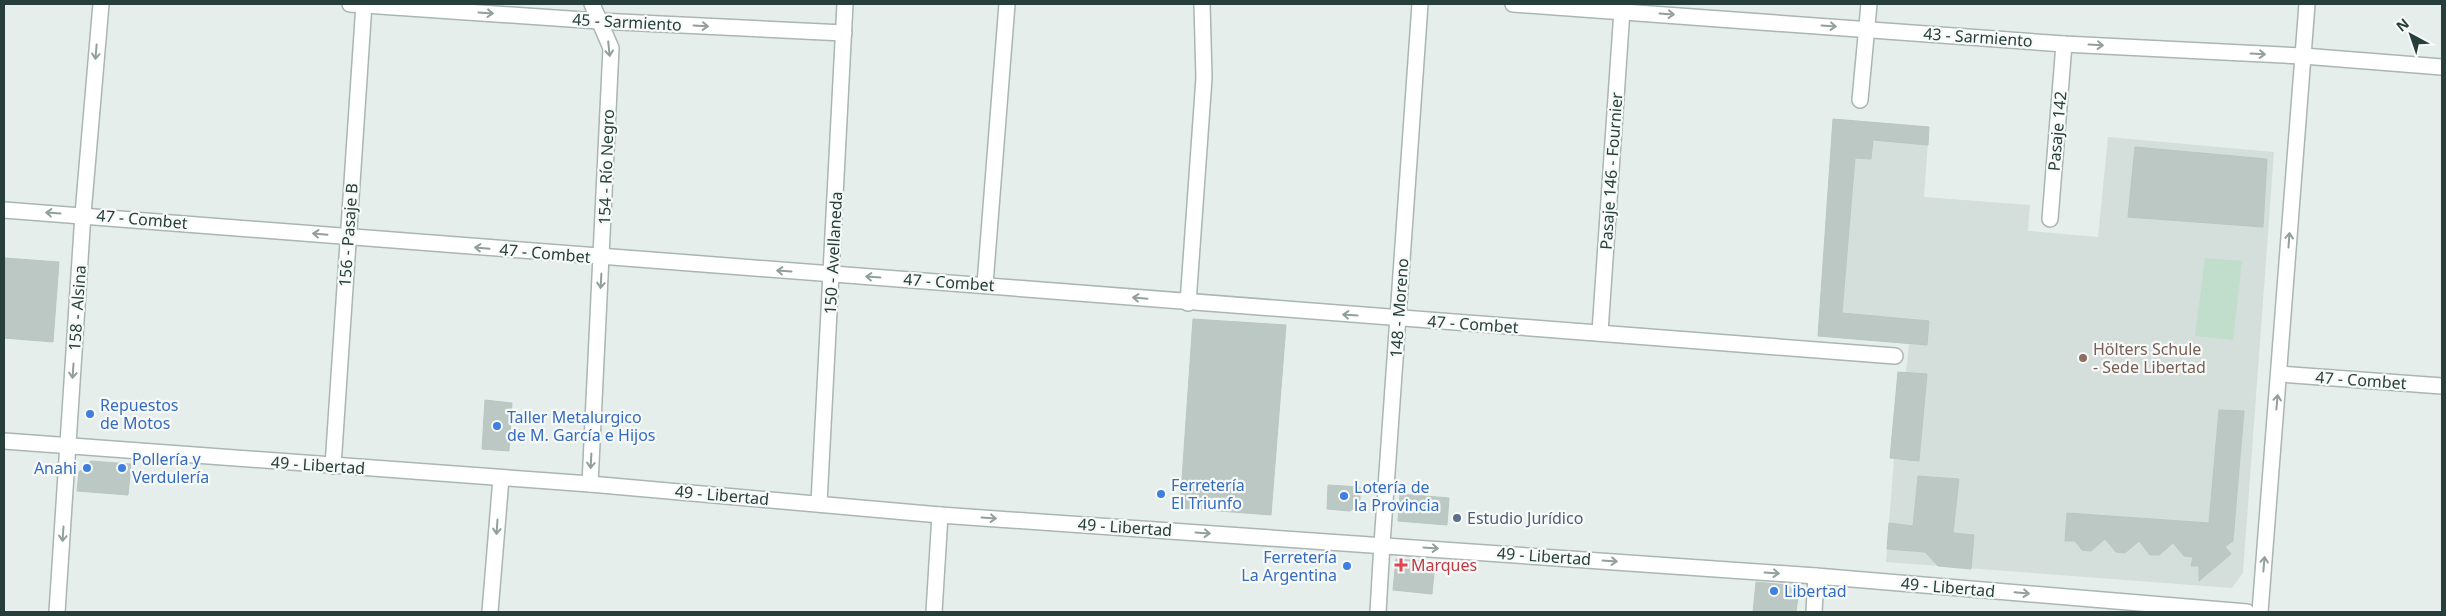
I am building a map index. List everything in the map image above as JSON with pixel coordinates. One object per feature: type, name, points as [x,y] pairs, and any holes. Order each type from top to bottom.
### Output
[{"type":"street","name":"158 - Alsina","points":[[57,612],[83,214],[101,4]]},
{"type":"street","name":"45 - Sarmiento","points":[[359,4],[599,21],[844,33]]},
{"type":"street","name":"156 - Pasaje B","points":[[333,466],[359,4]]},
{"type":"street","name":"154 - Río Negro","points":[[590,484],[611,48],[592,4]]},
{"type":"street","name":"150 - Avellaneda","points":[[818,503],[832,275],[845,4]]},
{"type":"street","points":[[985,284],[1007,4]]},
{"type":"street","points":[[1188,303],[1204,78],[1202,4]]},
{"type":"street","name":"148 - Moreno","points":[[1378,612],[1420,4]]},
{"type":"street","name":"43 - Sarmiento","points":[[1513,4],[1622,10],[2064,44],[2303,56],[2442,67]]},
{"type":"street","points":[[1860,100],[1869,4]]},
{"type":"street","points":[[2260,612],[2280,374],[2307,4]]},
{"type":"street","name":"Pasaje 146 - Fournier","points":[[1600,332],[1622,10]]},
{"type":"street","name":"Pasaje 142","points":[[2050,219],[2064,44]]},
{"type":"street","name":"47 - Combet","points":[[4,210],[83,214],[602,258],[985,284],[1188,303],[1600,332],[1895,356]]},
{"type":"street","name":"47 - Combet","points":[[2280,374],[2442,386]]},
{"type":"street","name":"49 - Libertad","points":[[4,441],[590,484],[940,515],[1382,544],[1816,576],[2247,612]]},
{"type":"street","points":[[490,612],[501,478]]},
{"type":"street","points":[[934,612],[940,515]]},
{"type":"street","points":[[1814,612],[1816,576]]},
{"type":"shaded area","name":"Hölters Schule - Sede Libertad","points":[[1833,119],[1929,127],[1924,197],[2030,205],[2028,231],[2098,237],[2108,137],[2274,152],[2243,573],[2232,588],[1886,562],[1894,459],[1890,458],[1898,372],[1906,372],[1909,344],[1818,336]]},
{"type":"green space","points":[[2205,258],[2242,261],[2233,340],[2195,336]]},
{"type":"building","points":[[1833,119],[1929,127],[1928,145],[1873,140],[1871,159],[1855,158],[1842,313],[1929,321],[1927,345],[1818,336]]},
{"type":"building","points":[[2135,147],[2267,159],[2263,227],[2128,217]]},
{"type":"building","points":[[5,258],[59,262],[53,342],[4,338]]},
{"type":"building","points":[[1193,319],[1286,325],[1271,515],[1180,508]]},
{"type":"building","points":[[1898,372],[1927,374],[1919,461],[1890,458]]},
{"type":"building","name":"Taller Metalurgico de M. García e Hijos","points":[[485,400],[512,403],[509,451],[482,449]]},
{"type":"building","points":[[2219,410],[2244,411],[2233,541],[2225,547],[2231,554],[2199,581],[2199,566],[2191,566],[2193,557],[2184,556],[2173,543],[2159,555],[2150,555],[2139,541],[2125,553],[2116,552],[2105,539],[2091,551],[2082,550],[2075,541],[2065,541],[2067,513],[2209,523]]},
{"type":"building","points":[[91,461],[131,464],[128,495],[77,491],[79,472]]},
{"type":"building","points":[[1918,476],[1959,479],[1953,533],[1974,535],[1971,569],[1938,566],[1925,552],[1887,549],[1889,523],[1913,526]]},
{"type":"building","name":"Lotería de la Provincia","points":[[1328,485],[1360,487],[1360,504],[1350,511],[1327,509]]},
{"type":"building","points":[[1400,494],[1449,498],[1447,525],[1398,521]]},
{"type":"building","points":[[1396,559],[1435,562],[1432,594],[1393,590]]},
{"type":"building","name":"Libertad","points":[[1756,582],[1788,585],[1798,597],[1796,612],[1753,612]]},
{"type":"place","name":"Hölters Schule - Sede Libertad","points":[[2083,358]]},
{"type":"place","name":"Repuestos de Motos","points":[[90,414]]},
{"type":"place","name":"Taller Metalurgico de M. García e Hijos","points":[[497,426]]},
{"type":"place","name":"Anahi","points":[[87,468]]},
{"type":"place","name":"Pollería y Verdulería","points":[[122,468]]},
{"type":"place","name":"Ferretería El Triunfo","points":[[1161,494]]},
{"type":"place","name":"Lotería de la Provincia","points":[[1344,496]]},
{"type":"place","name":"Estudio Jurídico","points":[[1457,518]]},
{"type":"place","name":"Marques","points":[[1401,565]]},
{"type":"place","name":"Ferretería La Argentina","points":[[1347,566]]},
{"type":"place","name":"Libertad","points":[[1774,591]]}]
